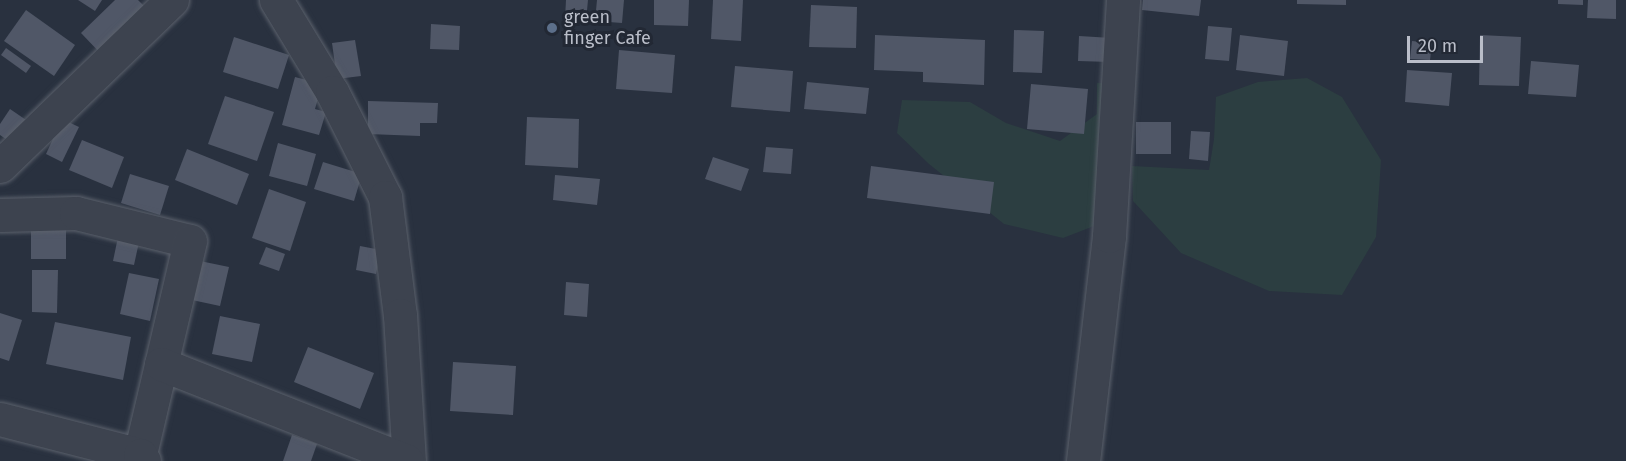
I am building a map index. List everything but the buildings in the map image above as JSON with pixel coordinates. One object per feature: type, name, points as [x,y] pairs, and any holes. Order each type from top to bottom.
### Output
[{"type":"street","points":[[0,166],[172,0]]},
{"type":"street","points":[[161,364],[408,461],[400,315],[385,197],[332,92],[276,0]]},
{"type":"street","points":[[1083,461],[1109,236],[1123,0]]},
{"type":"street","points":[[0,215],[76,213],[190,241],[142,458],[0,419]]},
{"type":"shaded area","points":[[1307,78],[1342,97],[1381,160],[1376,237],[1342,295],[1269,291],[1181,253],[1133,201],[1132,166],[1209,170],[1214,139],[1216,97],[1258,82]]},
{"type":"shaded area","points":[[1097,83],[1111,84],[1094,226],[1063,238],[1004,224],[929,164],[897,133],[902,100],[970,102],[1006,123],[1060,141],[1097,114]]},
{"type":"place","name":"green finger Cafe","points":[[552,28]]}]
